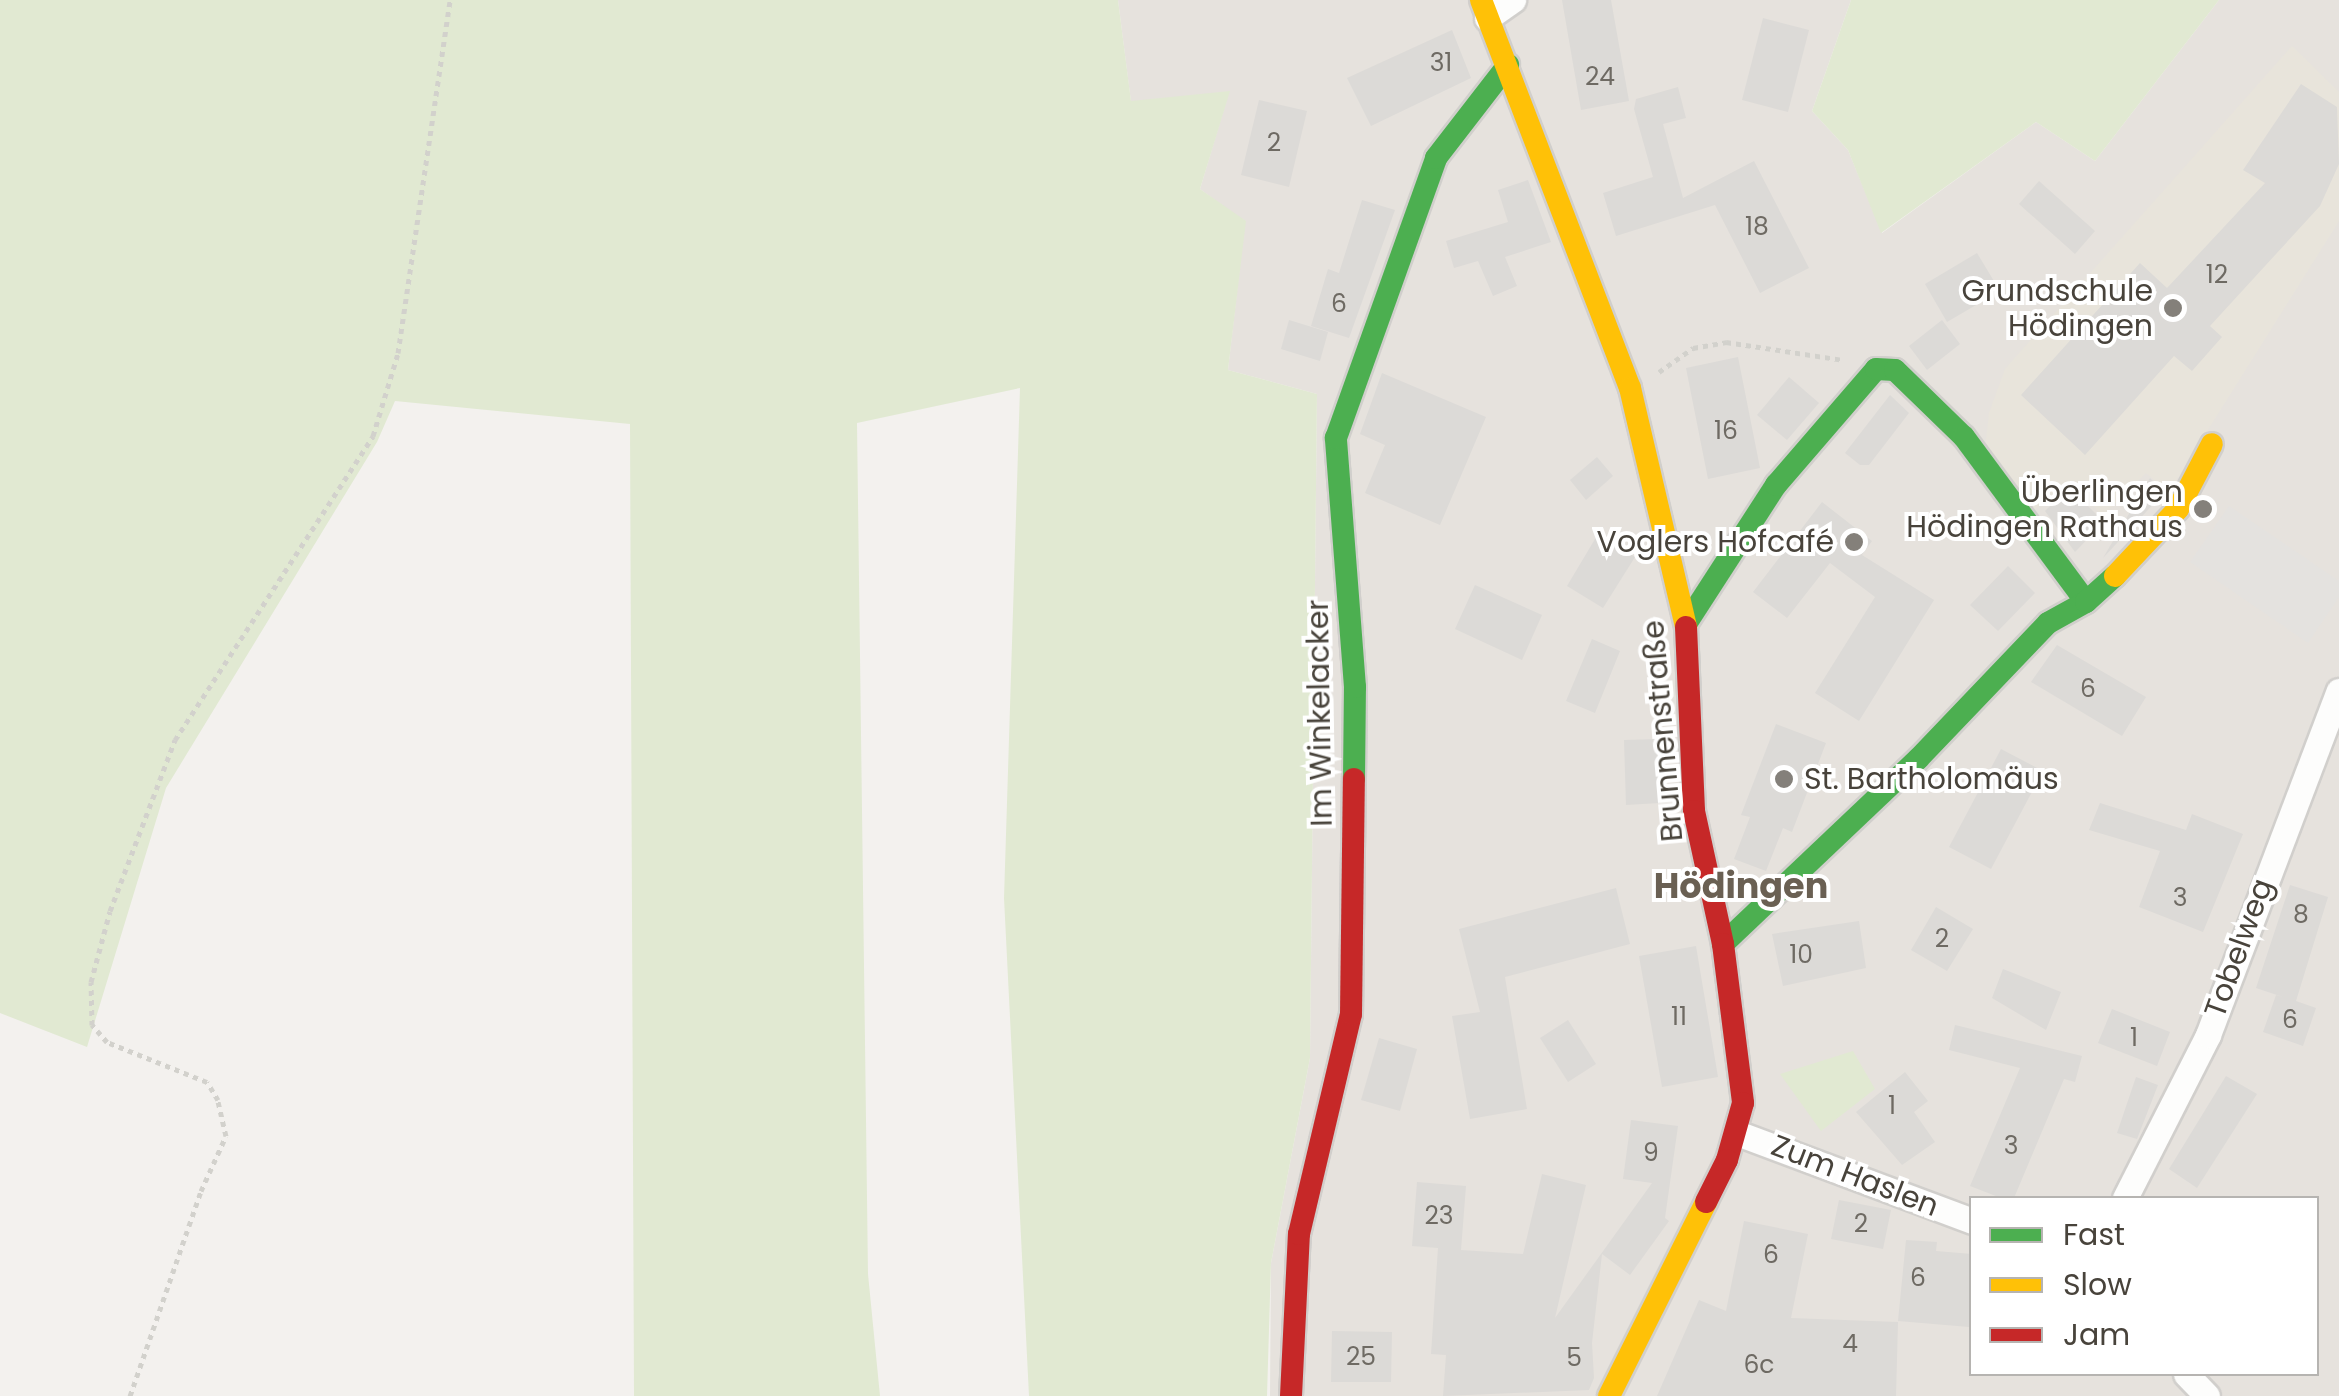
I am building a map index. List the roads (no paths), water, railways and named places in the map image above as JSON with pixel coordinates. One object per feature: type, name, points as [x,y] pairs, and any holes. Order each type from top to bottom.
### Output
[{"type":"street","points":[[1484,9],[1513,0]]},
{"type":"street","name":"Brunnenstraße","points":[[1484,9],[1630,388],[1686,624],[1694,810],[1723,944],[1744,1103],[1737,1133],[1609,1396]]},
{"type":"street","name":"Im Winkelacker","points":[[1290,1396],[1299,1234],[1351,1014],[1355,687],[1336,438],[1436,158],[1508,65]]},
{"type":"street","points":[[1686,624],[1776,484],[1876,369],[1895,370],[1964,437],[2086,602]]},
{"type":"street","points":[[1723,944],[1918,759],[2048,622],[2086,602],[2133,560],[2178,509],[2212,444]]},
{"type":"street","name":"Tobelweg","points":[[2126,1196],[2208,1035],[2339,691]]},
{"type":"street","name":"Zum Haslen","points":[[1737,1133],[1969,1219]]},
{"type":"street","points":[[2188,1376],[2206,1396]]},
{"type":"place","name":"Grundschule Hödingen","points":[[2173,308]]},
{"type":"place","name":"Überlingen Hödingen Rathaus","points":[[2203,509]]},
{"type":"place","name":"Voglers Hofcafé","points":[[1854,542]]},
{"type":"place","name":"St. Bartholomäus","points":[[1784,779]]},
{"type":"district","name":"Hödingen","points":[[1741,886]]}]
